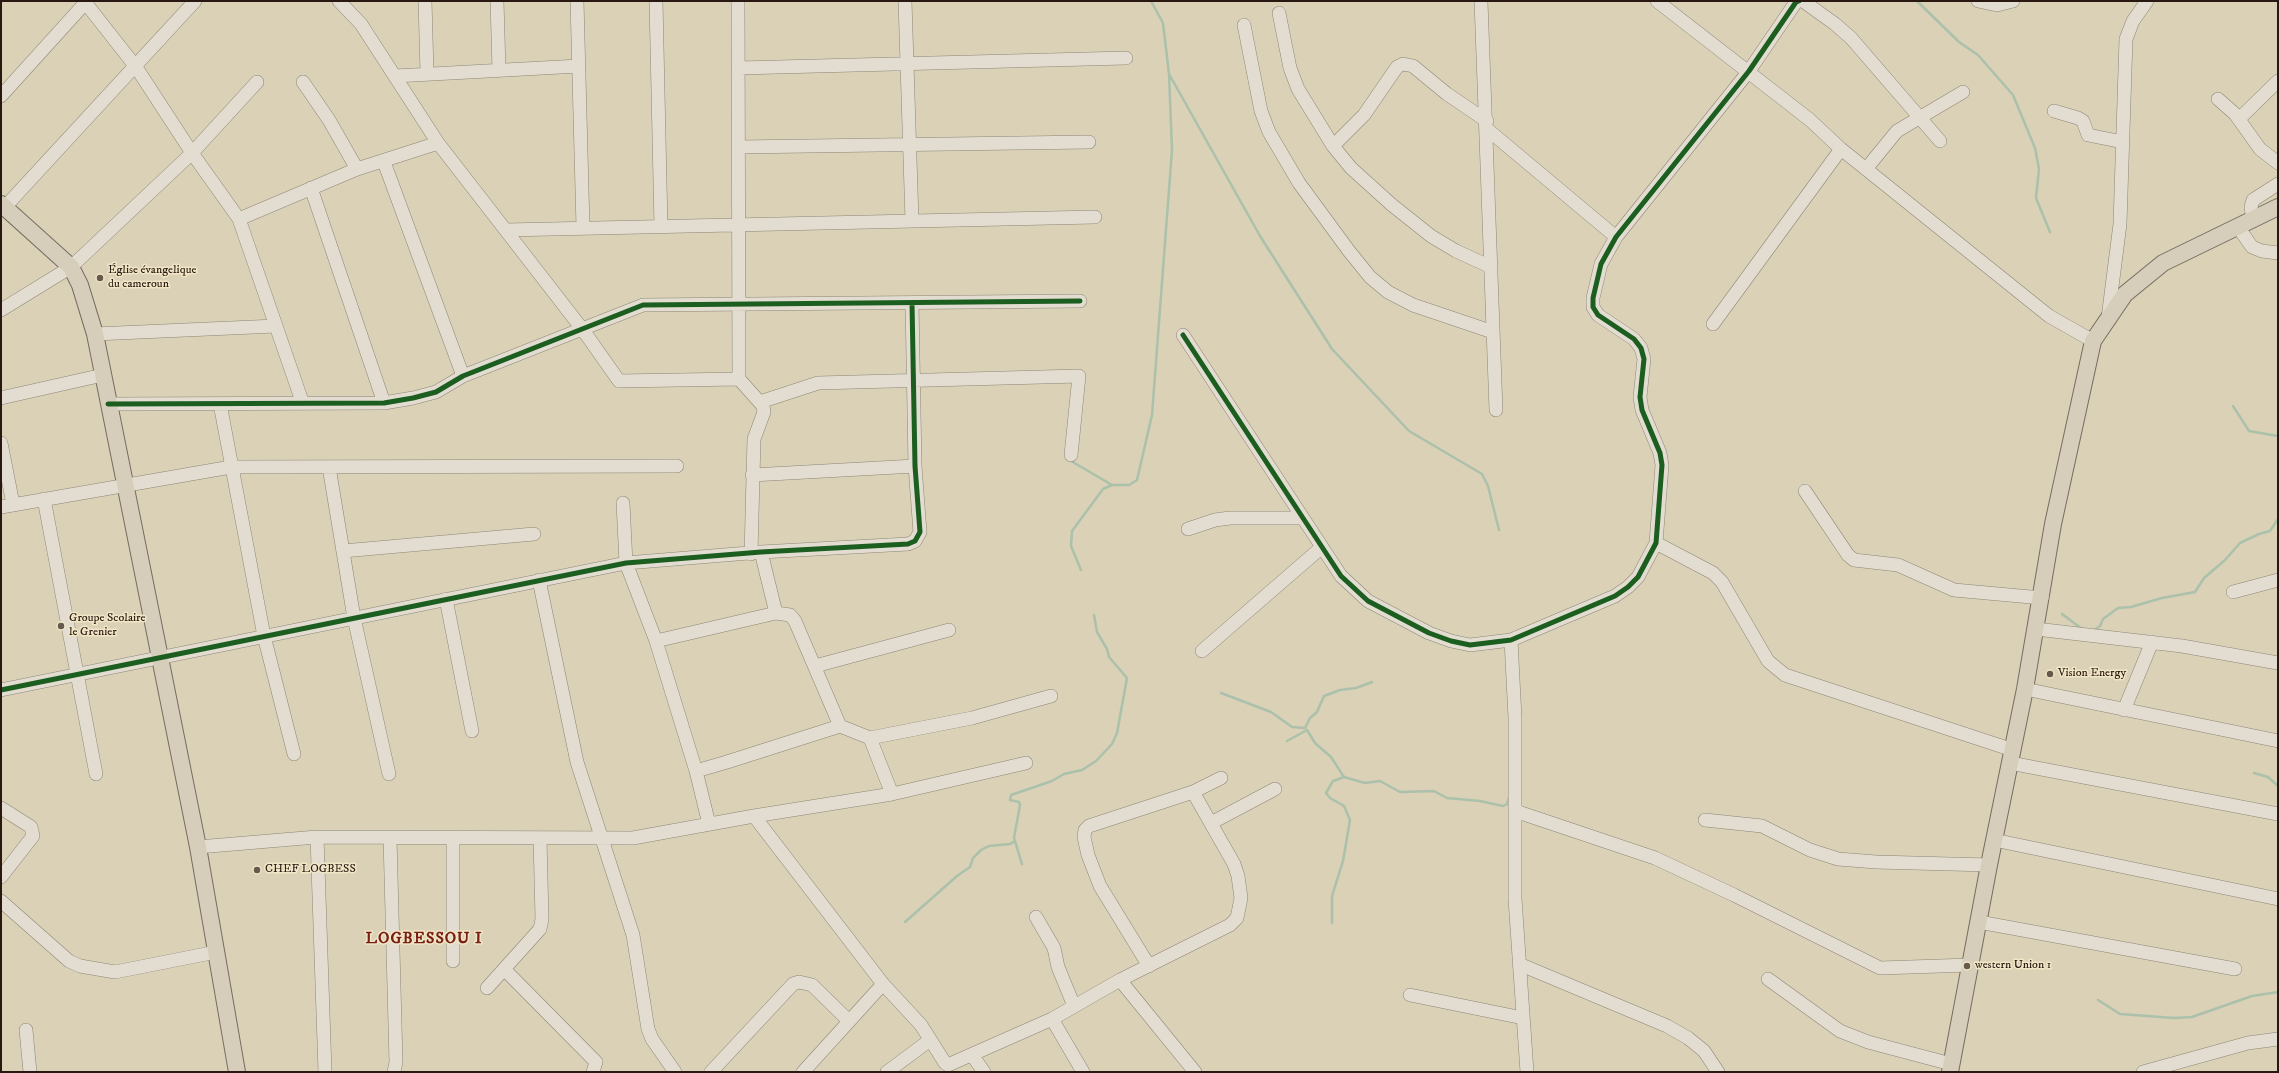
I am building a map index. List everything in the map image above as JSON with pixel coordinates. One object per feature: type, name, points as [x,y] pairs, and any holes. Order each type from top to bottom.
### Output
[{"type":"main road","points":[[3,206],[71,267],[86,303],[95,334],[124,485],[198,847],[237,1072]]},
{"type":"main road","points":[[1951,1068],[1989,865],[2025,689],[2042,598],[2053,524],[2093,341],[2126,294],[2163,264],[2278,207]]},
{"type":"street","points":[[3,206],[136,67],[194,1]]},
{"type":"street","points":[[339,1],[361,24],[438,143],[583,330],[619,381],[739,379]]},
{"type":"street","points":[[425,1],[427,73]]},
{"type":"street","points":[[497,1],[499,70]]},
{"type":"street","points":[[577,1],[583,228]]},
{"type":"street","points":[[656,1],[661,227]]},
{"type":"street","points":[[738,1],[739,379],[760,402],[764,412],[755,432],[752,475],[756,553],[776,613]]},
{"type":"street","points":[[905,1],[912,221]]},
{"type":"street","points":[[1481,1],[1487,125],[1496,410]]},
{"type":"street","points":[[1657,1],[1749,70],[1810,120],[1841,149],[2049,316],[2093,341]]},
{"type":"street","points":[[1183,335],[1302,518],[1341,576],[1353,589],[1368,600],[1429,633],[1451,641],[1470,645],[1511,640],[1615,596],[1628,588],[1638,577],[1656,543],[1662,465],[1660,453],[1642,410],[1640,397],[1644,359],[1641,348],[1634,339],[1598,315],[1593,306],[1593,298],[1601,264],[1616,237],[1749,70],[1796,2],[1799,1],[1809,6],[1851,38],[1940,140]]},
{"type":"street","points":[[1978,1],[1997,5],[2006,4],[2013,1]]},
{"type":"street","points":[[2108,318],[2120,224],[2126,39],[2133,22],[2147,1]]},
{"type":"street","points":[[1,96],[86,2],[136,67],[192,152],[239,219],[303,404]]},
{"type":"street","points":[[1279,13],[1290,68],[1298,88],[1333,146],[1351,168],[1392,205],[1431,236],[1456,252],[1491,267]]},
{"type":"street","points":[[1244,25],[1261,111],[1268,132],[1299,183],[1370,277],[1388,292],[1413,305],[1493,332]]},
{"type":"street","points":[[738,68],[907,65],[1126,58]]},
{"type":"street","points":[[1333,146],[1364,115],[1397,67],[1403,64],[1413,66],[1487,125],[1616,237]]},
{"type":"street","points":[[395,76],[427,73],[579,66]]},
{"type":"street","points":[[2239,119],[2278,81]]},
{"type":"street","points":[[1,310],[71,267],[192,152],[257,82]]},
{"type":"street","points":[[303,82],[329,120],[357,169]]},
{"type":"street","points":[[1866,169],[1897,131],[1963,92]]},
{"type":"street","points":[[2218,99],[2239,119],[2260,149],[2278,163]]},
{"type":"street","points":[[2054,111],[2078,118],[2083,122],[2088,135],[2123,142]]},
{"type":"street","points":[[739,147],[1089,142]]},
{"type":"street","points":[[239,219],[357,169],[384,162],[438,143]]},
{"type":"street","points":[[1713,324],[1841,149]]},
{"type":"street","points":[[384,162],[463,376]]},
{"type":"street","points":[[2252,220],[2253,200],[2278,184]]},
{"type":"street","points":[[311,188],[384,403]]},
{"type":"street","points":[[506,230],[1095,217]]},
{"type":"street","points":[[2238,227],[2252,247],[2262,252],[2278,254]]},
{"type":"street","points":[[108,404],[384,403],[436,392],[463,376],[583,330],[643,305],[1080,301]]},
{"type":"street","points":[[1,690],[264,636],[507,582],[626,562],[908,544],[914,541],[920,532],[915,466],[912,303]]},
{"type":"street","points":[[95,334],[276,326]]},
{"type":"street","points":[[1,398],[103,375]]},
{"type":"street","points":[[760,402],[818,383],[914,379],[1079,376],[1071,455]]},
{"type":"street","points":[[220,404],[264,636],[294,754]]},
{"type":"street","points":[[1,443],[7,506],[231,467],[677,466]]},
{"type":"street","points":[[752,475],[915,466]]},
{"type":"street","points":[[329,467],[354,616],[389,774]]},
{"type":"street","points":[[1805,491],[1848,555],[1854,560],[1898,565],[1954,590],[2042,598]]},
{"type":"street","points":[[44,499],[96,774]]},
{"type":"street","points":[[622,503],[626,562],[656,641],[696,771],[709,824]]},
{"type":"street","points":[[1188,529],[1216,520],[1230,518],[1302,518]]},
{"type":"street","points":[[343,552],[534,534]]},
{"type":"street","points":[[1656,543],[1713,573],[1722,582],[1768,661],[1785,675],[2012,756],[2278,814]]},
{"type":"street","points":[[1202,651],[1322,547]]},
{"type":"street","points":[[354,616],[446,600],[626,562]]},
{"type":"street","points":[[539,580],[577,762],[600,838],[633,935],[648,1029],[652,1039],[675,1072]]},
{"type":"street","points":[[2233,592],[2278,580]]},
{"type":"street","points":[[446,600],[472,731]]},
{"type":"street","points":[[656,641],[776,613],[790,616],[795,621],[840,726]]},
{"type":"street","points":[[2036,629],[2152,642],[2278,663]]},
{"type":"street","points":[[814,666],[949,630]]},
{"type":"street","points":[[1511,640],[1515,718],[1515,899],[1527,1072]]},
{"type":"street","points":[[2124,710],[2152,642]]},
{"type":"street","points":[[2025,689],[2278,742]]},
{"type":"street","points":[[696,771],[840,726],[870,738],[972,718],[1051,696]]},
{"type":"street","points":[[870,738],[892,794]]},
{"type":"street","points":[[198,847],[317,837],[633,838],[754,816],[892,794],[1026,764]]},
{"type":"street","points":[[1149,966],[1100,886],[1088,855],[1084,837],[1086,830],[1089,826],[1193,792],[1221,778]]},
{"type":"street","points":[[1211,824],[1275,788]]},
{"type":"street","points":[[754,816],[883,984],[920,1025],[944,1063],[948,1065],[1052,1019],[1120,980],[1230,925],[1237,918],[1241,898],[1238,876],[1234,864],[1193,792]]},
{"type":"street","points":[[1,808],[30,827],[33,836],[1,877]]},
{"type":"street","points":[[1515,812],[1655,858],[1734,895],[1880,968],[1970,965]]},
{"type":"street","points":[[1705,820],[1762,826],[1810,850],[1838,859],[1876,862],[1989,865]]},
{"type":"street","points":[[317,837],[325,1072]]},
{"type":"street","points":[[390,838],[396,1062],[394,1072]]},
{"type":"street","points":[[453,838],[453,961]]},
{"type":"street","points":[[487,988],[540,930],[542,919],[540,838]]},
{"type":"street","points":[[1994,840],[2278,899]]},
{"type":"street","points":[[1,901],[70,961],[87,968],[115,972],[216,952]]},
{"type":"street","points":[[1036,917],[1054,948],[1058,966],[1074,1006]]},
{"type":"street","points":[[1979,922],[2235,970]]},
{"type":"street","points":[[1520,964],[1667,1026],[1688,1038],[1704,1052],[1718,1072]]},
{"type":"street","points":[[504,969],[596,1062],[593,1072]]},
{"type":"street","points":[[1768,979],[1840,1030],[1868,1042],[1951,1068]]},
{"type":"street","points":[[1120,980],[1194,1072]]},
{"type":"street","points":[[711,1072],[793,984],[799,982],[812,985],[849,1021]]},
{"type":"street","points":[[803,1072],[883,984]]},
{"type":"street","points":[[1410,995],[1523,1018]]},
{"type":"street","points":[[1052,1019],[1083,1072]]},
{"type":"street","points":[[26,1030],[30,1072]]},
{"type":"street","points":[[2143,1072],[2163,1069],[2248,1043],[2278,1039]]},
{"type":"street","points":[[887,1072],[930,1040]]},
{"type":"street","points":[[972,1055],[984,1072]]},
{"type":"waterway","points":[[1081,570],[1071,546],[1072,531],[1103,489],[1112,485],[1129,485],[1137,480],[1152,415],[1172,150],[1169,74],[1163,23],[1151,1]]},
{"type":"waterway","points":[[1917,1],[1959,42],[1978,55],[2013,95],[2035,148],[2039,169],[2036,198],[2050,232]]},
{"type":"waterway","points":[[1169,74],[1260,236],[1332,349],[1409,431],[1482,474],[1488,486],[1499,530]]},
{"type":"waterway","points":[[2233,406],[2249,431],[2278,436]]},
{"type":"waterway","points":[[1071,461],[1112,485]]},
{"type":"waterway","points":[[2093,631],[2100,626],[2103,619],[2118,608],[2131,607],[2162,598],[2195,592],[2204,578],[2225,560],[2240,543],[2259,534],[2270,531],[2278,519]]},
{"type":"waterway","points":[[2062,614],[2082,629]]},
{"type":"waterway","points":[[1022,864],[1014,838],[1020,805],[1019,802],[1010,800],[1011,795],[1052,781],[1064,774],[1082,770],[1096,761],[1112,744],[1117,733],[1127,678],[1109,657],[1107,649],[1097,632],[1094,615]]},
{"type":"waterway","points":[[1221,693],[1271,712],[1292,727],[1305,728],[1310,718],[1317,712],[1324,696],[1340,690],[1356,688],[1372,682]]},
{"type":"waterway","points":[[1287,741],[1307,730],[1315,743],[1331,757],[1344,777],[1365,783],[1380,781],[1400,792],[1434,791],[1447,798],[1480,801],[1503,806],[1507,804],[1509,797]]},
{"type":"waterway","points":[[2254,773],[2268,777],[2278,786]]},
{"type":"waterway","points":[[1332,923],[1332,896],[1343,861],[1350,820],[1344,806],[1330,798],[1326,793],[1333,781],[1344,777]]},
{"type":"waterway","points":[[905,922],[957,876],[970,867],[973,858],[981,850],[989,846],[1010,844],[1015,841]]},
{"type":"waterway","points":[[2098,1000],[2120,1014],[2174,1018],[2192,1017],[2252,996],[2278,992]]},
{"type":"cycle path","points":[[1183,335],[1341,576],[1368,601],[1429,633],[1451,641],[1470,645],[1511,640],[1615,596],[1628,587],[1638,577],[1656,543],[1662,465],[1660,453],[1642,410],[1640,397],[1644,359],[1641,348],[1634,339],[1598,315],[1593,307],[1593,298],[1601,264],[1616,237],[1749,71],[1796,2],[1799,1]]},
{"type":"cycle path","points":[[108,404],[384,403],[413,398],[436,392],[463,376],[643,305],[1080,301]]},
{"type":"cycle path","points":[[1,690],[626,563],[761,552],[908,544],[915,541],[920,532],[915,466],[912,303]]},
{"type":"place","name":"Église évangelique du cameroun","points":[[100,278]]},
{"type":"place","name":"Groupe Scolaire le Grenier","points":[[61,626]]},
{"type":"place","name":"Vision Energy","points":[[2050,674]]},
{"type":"place","name":"CHEF LOGBESS","points":[[257,870]]},
{"type":"place","name":"western Union 1","points":[[1967,966]]},
{"type":"district","name":"LOGBESSOU I","points":[[424,940]]}]
